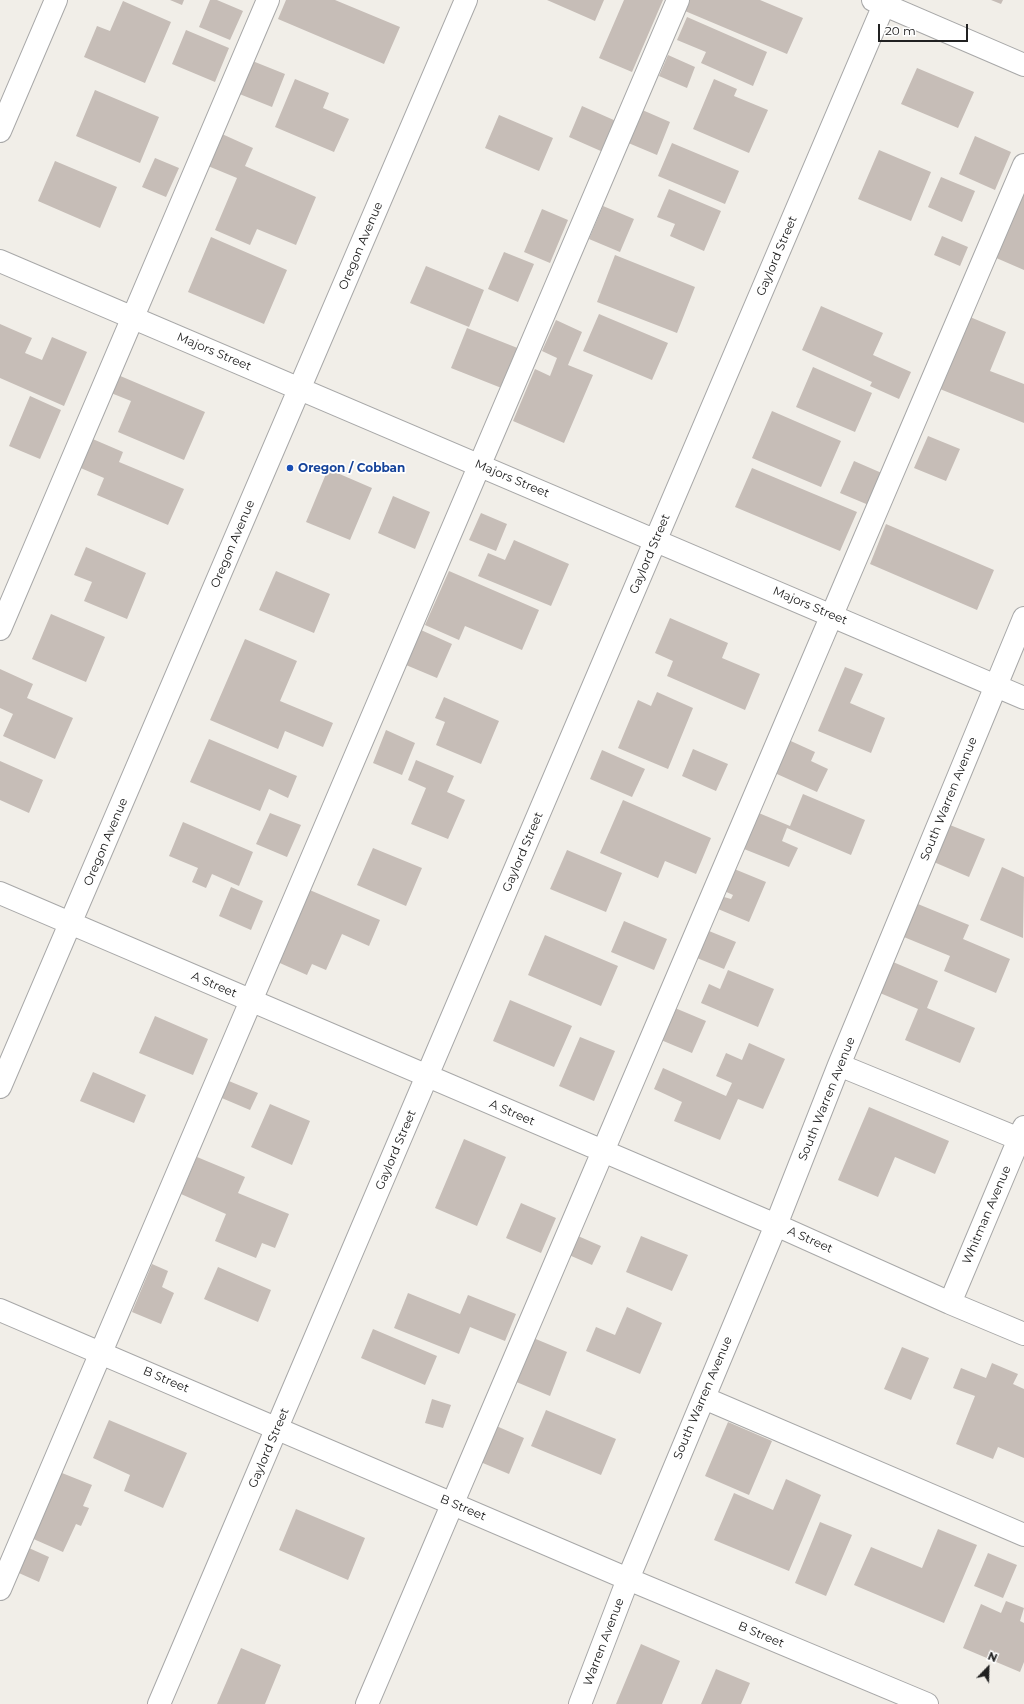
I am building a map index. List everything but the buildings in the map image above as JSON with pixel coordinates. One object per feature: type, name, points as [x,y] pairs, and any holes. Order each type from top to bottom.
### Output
[{"type":"street","points":[[0,131],[56,0]]},
{"type":"street","points":[[0,629],[134,318],[268,0]]},
{"type":"street","name":"Oregon Avenue","points":[[0,1087],[466,0]]},
{"type":"street","points":[[0,1589],[678,0]]},
{"type":"street","points":[[881,2],[1024,65]]},
{"type":"street","name":"Gaylord Street","points":[[159,1704],[656,540],[881,2]]},
{"type":"street","points":[[367,1704],[1024,166]]},
{"type":"street","name":"Majors Street","points":[[0,261],[1024,698]]},
{"type":"street","name":"South Warren Avenue","points":[[628,1579],[776,1225],[840,1065],[1024,618]]},
{"type":"street","name":"A Street","points":[[0,893],[776,1225],[950,1303],[1024,1334]]},
{"type":"street","points":[[840,1065],[1022,1136]]},
{"type":"street","name":"Whitman Avenue","points":[[950,1303],[1022,1136]]},
{"type":"street","name":"B Street","points":[[0,1310],[628,1579],[927,1704]]},
{"type":"street","points":[[704,1398],[1024,1535]]},
{"type":"street","name":"Warren Avenue","points":[[580,1704],[628,1579]]},
{"type":"place","name":"Oregon / Cobban","points":[[290,468]]}]
